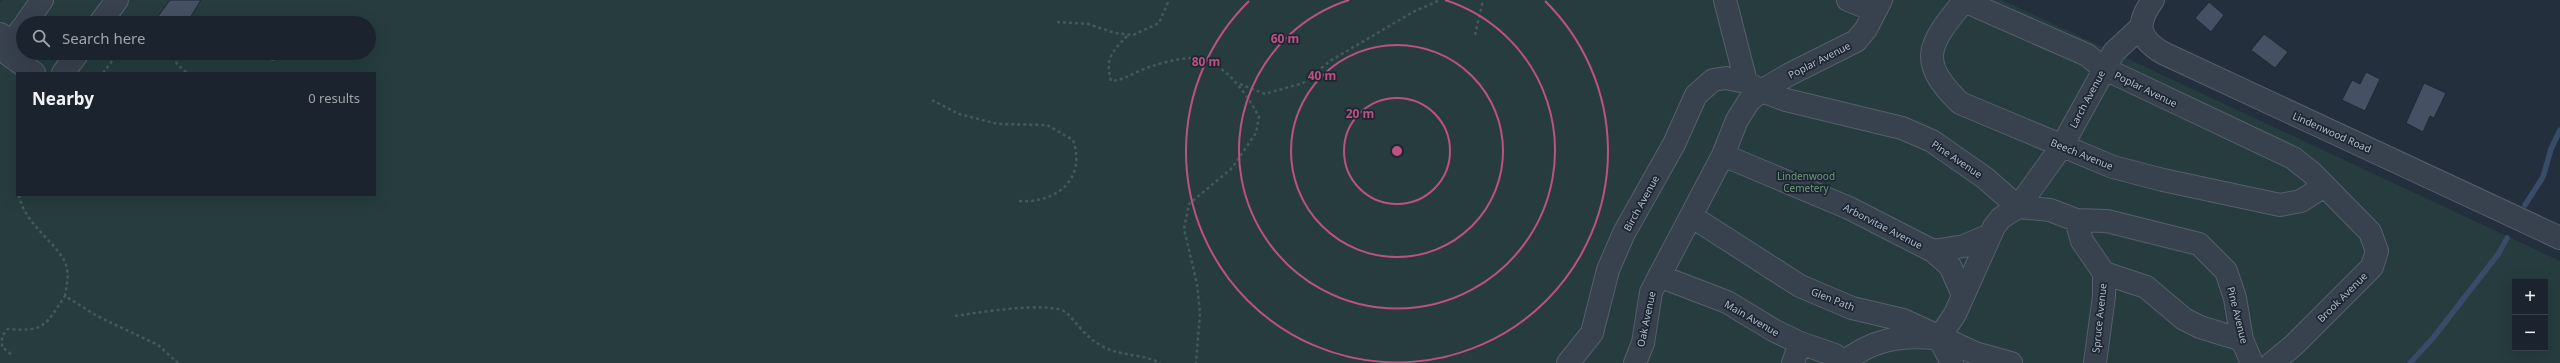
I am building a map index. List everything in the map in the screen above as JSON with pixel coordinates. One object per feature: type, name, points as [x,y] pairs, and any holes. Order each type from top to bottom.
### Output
[{"type":"street","points":[[31,16],[42,0]]},
{"type":"street","points":[[105,16],[117,0]]},
{"type":"street","points":[[1659,276],[1723,155],[1737,120],[1749,101],[1753,87],[1725,0]]},
{"type":"street","points":[[1848,0],[1878,6]]},
{"type":"street","name":"Poplar Avenue","points":[[1963,0],[2087,55],[2103,68],[2293,158],[2324,186]]},
{"type":"street","name":"Beech Avenue","points":[[1963,0],[1945,24],[1933,46],[1932,66],[1945,88],[1960,103],[2113,167],[2163,180],[2280,205],[2301,201],[2324,186]]},
{"type":"street","points":[[2141,27],[2144,13],[2153,0]]},
{"type":"street","name":"Poplar Avenue","points":[[1753,87],[1856,41],[1866,29],[1878,6]]},
{"type":"street","name":"Larch Avenue","points":[[1939,338],[1955,314],[1990,234],[2001,218],[2018,207],[2062,146],[2103,68],[2114,52],[2141,27]]},
{"type":"street","name":"Lindenwood Road","points":[[2141,27],[2146,40],[2163,54],[2560,238]]},
{"type":"street","points":[[12,34],[7,52],[33,72]]},
{"type":"street","points":[[64,72],[73,60]]},
{"type":"street","name":"Birch Avenue","points":[[1568,363],[1592,333],[1608,270],[1619,245],[1674,144],[1696,95],[1713,80],[1726,78],[1753,87]]},
{"type":"street","name":"Pine Avenue","points":[[1753,87],[1814,107],[1902,128],[1932,141],[1985,178],[2018,207],[2050,210],[2076,220],[2107,221],[2199,244],[2226,271],[2235,298],[2242,340],[2252,363]]},
{"type":"street","name":"Arborvitae Avenue","points":[[1723,155],[1849,208],[1933,251],[1950,266],[1964,295]]},
{"type":"street","name":"Brook Avenue","points":[[2272,363],[2294,345],[2372,267],[2378,251],[2370,232],[2324,186]]},
{"type":"street","name":"Glen Path","points":[[1690,216],[1800,286],[1852,308],[1903,320],[1939,338],[1975,353],[2011,363]]},
{"type":"street","points":[[2076,220],[2082,241],[2104,273],[2146,287],[2184,319],[2200,327],[2242,340]]},
{"type":"street","name":"Arborvitae Avenue","points":[[1933,251],[1964,246],[1990,234]]},
{"type":"street","name":"Spruce Avenue","points":[[2095,363],[2104,296],[2104,273]]},
{"type":"street","name":"Main Avenue","points":[[1659,276],[1727,302],[1760,323],[1796,353],[1825,351],[1844,362]]},
{"type":"street","name":"Oak Avenue","points":[[1635,363],[1643,343],[1651,292],[1659,276]]},
{"type":"street","points":[[1844,362],[1858,351],[1875,343],[1912,336],[1939,338],[1952,363]]},
{"type":"path","points":[[1169,0],[1159,23],[1127,36],[1112,52],[1107,68],[1111,81],[1124,79],[1139,71],[1193,58],[1207,62],[1237,84],[1249,98],[1259,117],[1256,133],[1232,168],[1189,204],[1184,229],[1197,284],[1200,313],[1196,363]]},
{"type":"path","points":[[1237,84],[1265,94],[1303,83],[1330,61],[1413,12],[1440,0]]},
{"type":"path","points":[[1475,35],[1483,0]]},
{"type":"path","points":[[1057,22],[1088,24],[1127,36]]},
{"type":"path","points":[[104,72],[113,60]]},
{"type":"path","points":[[176,60],[177,64],[185,72]]},
{"type":"path","points":[[932,100],[959,114],[998,124],[1047,125],[1073,140],[1078,154],[1073,175],[1064,187],[1050,198],[1030,202],[1018,201]]},
{"type":"path","points":[[11,354],[2,347],[2,336],[8,329],[35,329],[44,326],[65,296],[67,268],[61,255],[25,213],[19,196]]},
{"type":"path","points":[[65,296],[97,316],[158,344],[178,363]]},
{"type":"path","points":[[954,316],[1010,308],[1057,310],[1066,313],[1089,338],[1102,346],[1119,354],[1142,355],[1160,363]]},
{"type":"green space","name":"Lindenwood Cemetery","points":[[2,0],[2002,0],[2560,261],[2560,363],[0,363],[0,3]]},
{"type":"building","points":[[170,0],[201,0],[191,16],[158,16]]},
{"type":"building","points":[[2209,2],[2224,15],[2211,32],[2195,18]]},
{"type":"building","points":[[2264,34],[2288,52],[2275,68],[2251,50]]},
{"type":"building","points":[[2366,72],[2380,79],[2365,111],[2342,100],[2352,80],[2360,84]]},
{"type":"building","points":[[2424,83],[2446,93],[2434,118],[2430,116],[2423,132],[2406,123]]},
{"type":"waterway","points":[[2525,205],[2543,177],[2551,149],[2560,130]]},
{"type":"waterway","points":[[2410,363],[2433,338],[2499,253],[2507,238]]}]
